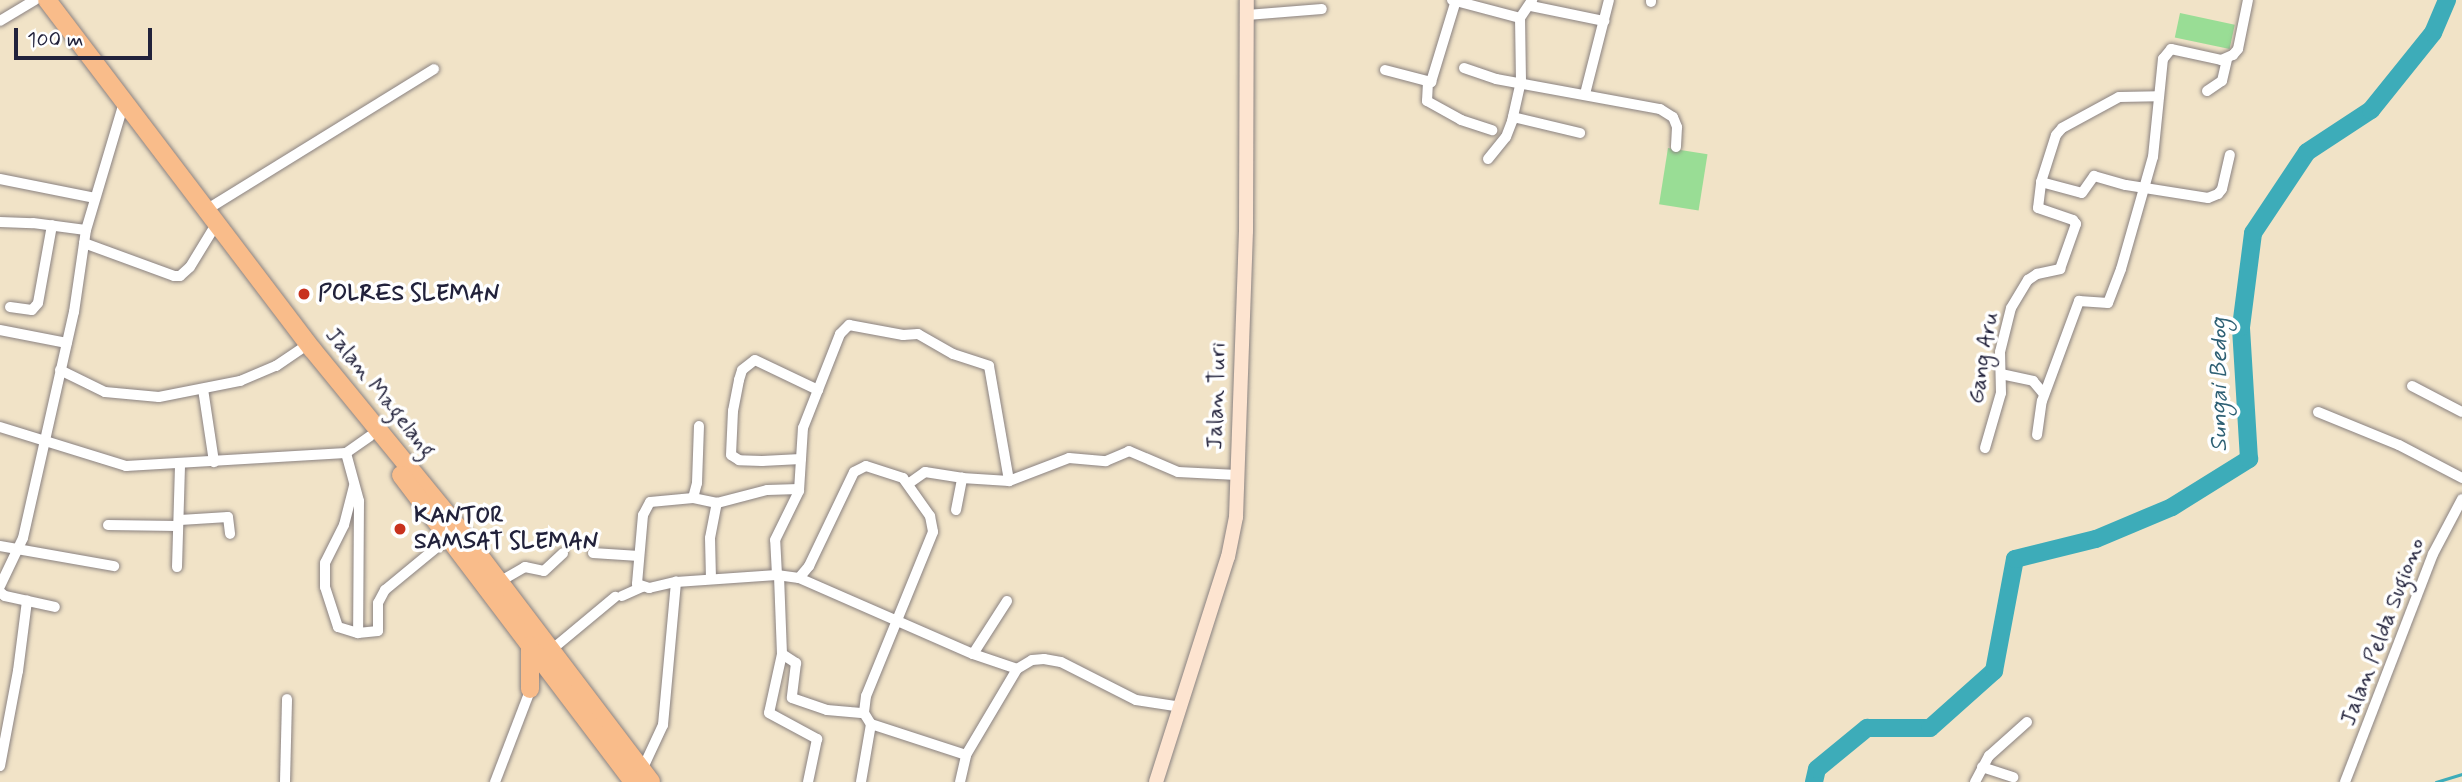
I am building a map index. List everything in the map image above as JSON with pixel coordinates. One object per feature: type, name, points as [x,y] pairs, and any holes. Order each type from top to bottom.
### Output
[{"type":"highway","name":"Jalan Magelang","points":[[36,0],[65,30],[314,352],[499,582],[547,657],[634,779]]},
{"type":"highway","name":"Jalan Magelang","points":[[47,0],[65,30],[212,231],[530,645],[547,657]]},
{"type":"highway","points":[[530,645],[530,689]]},
{"type":"main road","name":"Jalan Turi","points":[[1156,782],[1228,557],[1236,517],[1246,231],[1247,0]]},
{"type":"street","points":[[0,21],[36,0]]},
{"type":"street","points":[[1585,94],[1609,0]]},
{"type":"street","points":[[2207,92],[2222,81],[2227,59],[2238,49],[2248,0]]},
{"type":"street","points":[[1385,70],[1432,81],[1454,1],[1520,18]]},
{"type":"street","points":[[1488,159],[1506,137],[1513,117],[1521,82],[1520,18],[1532,3],[1604,21]]},
{"type":"street","points":[[1247,15],[1322,9]]},
{"type":"street","points":[[2037,435],[2044,394],[2079,301],[2108,303],[2147,188],[2153,157],[2163,59],[2170,49],[2227,59]]},
{"type":"street","points":[[1464,68],[1496,79],[1660,109],[1673,117],[1677,127],[1675,146]]},
{"type":"street","points":[[206,210],[434,69]]},
{"type":"street","points":[[1428,82],[1427,102],[1461,120],[1492,130]]},
{"type":"street","points":[[2158,96],[2119,97],[2062,128],[2056,135],[2041,182],[2082,192],[2094,176],[2208,198],[2218,194],[2227,177],[2230,155]]},
{"type":"street","points":[[0,586],[18,549],[67,343],[86,230],[122,109]]},
{"type":"street","points":[[1513,117],[1580,133]]},
{"type":"street","points":[[0,179],[95,198]]},
{"type":"street","name":"Gang Aru","points":[[1984,448],[2001,393],[2000,352],[2011,308],[2028,280],[2036,274],[2060,269],[2076,224],[2073,220],[2038,208],[2041,182]]},
{"type":"street","points":[[0,222],[86,230]]},
{"type":"street","points":[[10,307],[32,310],[38,303],[52,225]]},
{"type":"street","points":[[84,243],[180,276],[190,267],[212,231]]},
{"type":"street","points":[[808,782],[817,739],[768,713],[782,654],[775,540],[799,489],[803,428],[839,334],[849,325],[903,335],[918,334],[953,354],[986,363],[989,366],[1009,481]]},
{"type":"street","points":[[0,330],[67,343]]},
{"type":"street","points":[[60,370],[105,392],[144,397],[203,389],[257,375],[302,349]]},
{"type":"street","points":[[801,459],[739,460],[732,455],[733,411],[739,380],[742,370],[755,360],[818,390]]},
{"type":"street","points":[[2001,374],[2033,381],[2044,394]]},
{"type":"street","points":[[2412,386],[2462,412]]},
{"type":"street","points":[[203,389],[214,462]]},
{"type":"street","points":[[2318,412],[2399,445],[2462,478]]},
{"type":"street","points":[[692,498],[696,483],[699,426]]},
{"type":"street","points":[[0,427],[113,463],[180,464],[346,453],[370,436]]},
{"type":"street","points":[[908,484],[922,472],[1009,481],[1069,458],[1106,461],[1126,451],[1138,453],[1178,472],[1237,475]]},
{"type":"street","points":[[346,453],[359,501],[358,633]]},
{"type":"street","points":[[177,566],[180,464]]},
{"type":"street","points":[[800,578],[809,566],[853,472],[866,466],[896,475],[908,484],[930,516],[933,527],[898,622],[866,696],[864,713],[871,724],[966,755]]},
{"type":"street","points":[[956,510],[962,478]]},
{"type":"street","points":[[354,486],[344,524],[328,552],[324,574],[338,627],[358,633],[378,631],[378,603],[385,590],[448,538]]},
{"type":"street","points":[[642,587],[636,580],[645,506],[655,499],[692,498],[717,503],[767,490],[799,489]]},
{"type":"street","name":"Jalan Pelda Sugiono","points":[[2345,782],[2433,554],[2462,499]]},
{"type":"street","points":[[711,579],[710,538],[717,503]]},
{"type":"street","points":[[108,525],[179,523],[228,517],[230,534]]},
{"type":"street","points":[[0,546],[114,566]]},
{"type":"street","points":[[499,582],[525,568],[544,570],[563,553]]},
{"type":"street","points":[[593,553],[639,556]]},
{"type":"street","points":[[495,782],[530,689],[547,657],[618,596],[642,587],[778,575],[800,578],[973,654],[1017,669]]},
{"type":"street","points":[[634,779],[663,725],[676,582]]},
{"type":"street","points":[[0,592],[55,607]]},
{"type":"street","points":[[0,766],[18,671],[27,601]]},
{"type":"street","points":[[973,654],[1007,601]]},
{"type":"street","points":[[782,654],[796,663],[792,698],[828,710],[864,713]]},
{"type":"street","points":[[960,782],[966,755],[1017,669],[1032,660],[1061,662],[1136,700],[1181,707]]},
{"type":"street","points":[[285,782],[287,699]]},
{"type":"street","points":[[1975,782],[1989,756],[2026,722]]},
{"type":"street","points":[[862,782],[871,724]]},
{"type":"street","points":[[1982,767],[2013,777]]},
{"type":"green space","points":[[2180,13],[2235,25],[2230,49],[2175,37]]},
{"type":"green space","points":[[1668,148],[1708,154],[1699,211],[1659,204]]},
{"type":"waterway","name":"Sungai Bedog","points":[[1814,782],[1817,769],[1867,728],[1930,728],[1994,671],[2015,559],[2096,539],[2172,507],[2249,459],[2241,327],[2253,233],[2307,152],[2371,110],[2433,33],[2447,0]]},
{"type":"waterway","points":[[2436,782],[2462,774]]},
{"type":"place","name":"POLRES SLEMAN","points":[[304,294]]},
{"type":"place","name":"KANTOR SAMSAT SLEMAN","points":[[400,529]]}]
